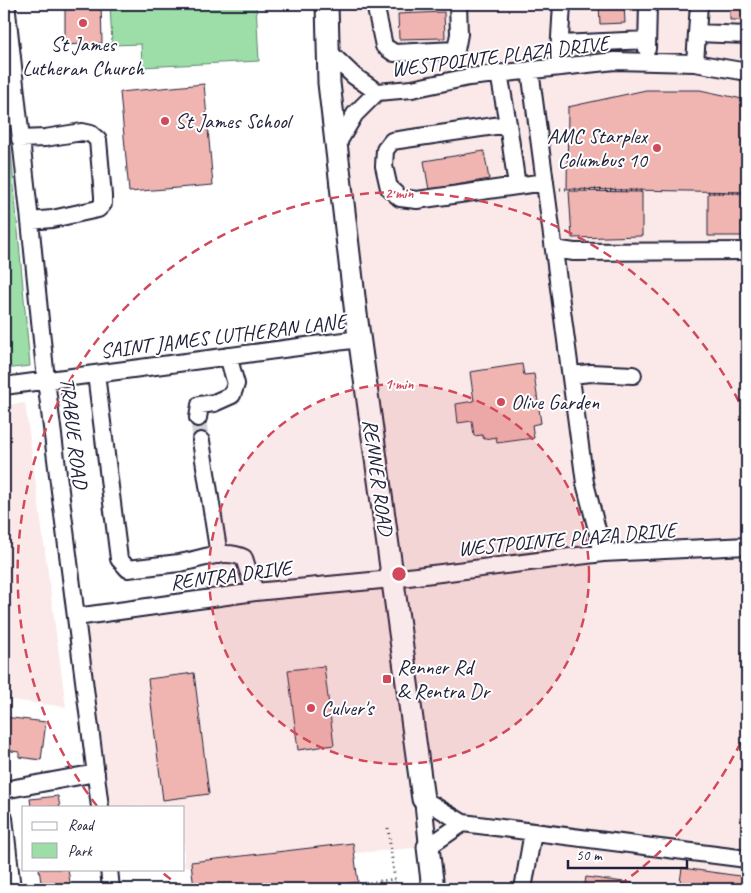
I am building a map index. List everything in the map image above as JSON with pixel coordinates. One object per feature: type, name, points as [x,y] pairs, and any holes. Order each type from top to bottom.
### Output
[{"type":"main road","name":"RENNER ROAD","points":[[327,4],[329,84],[359,339],[423,799]]},
{"type":"main road","name":"RENNER ROAD","points":[[428,847],[433,889]]},
{"type":"street","name":"TRABUE ROAD","points":[[8,4],[7,12],[46,380],[100,806]]},
{"type":"street","points":[[375,4],[384,46],[394,53],[456,50],[459,34],[458,4]]},
{"type":"street","points":[[559,67],[562,4]]},
{"type":"street","points":[[646,62],[648,4]]},
{"type":"street","points":[[695,63],[698,4]]},
{"type":"street","points":[[697,33],[747,35]]},
{"type":"street","points":[[560,44],[647,40]]},
{"type":"street","points":[[329,52],[354,76],[377,92],[355,114],[336,146]]},
{"type":"street","name":"WESTPOINTE PLAZA DRIVE","points":[[377,92],[412,89],[499,73],[615,62],[695,63],[747,72]]},
{"type":"street","points":[[530,70],[585,483],[603,553]]},
{"type":"street","points":[[499,73],[517,186]]},
{"type":"street","points":[[508,124],[392,141],[385,150],[384,166],[389,188],[400,198],[417,200],[517,186],[546,185]]},
{"type":"street","points":[[20,139],[44,138],[82,132],[91,134],[98,140],[104,196],[102,204],[98,209],[52,219],[30,221]]},
{"type":"street","points":[[554,249],[574,252],[747,251]]},
{"type":"street","name":"SAINT JAMES LUTHERAN LANE","points":[[4,386],[359,339]]},
{"type":"street","points":[[198,418],[200,405],[214,403],[232,395],[236,384],[228,356]]},
{"type":"street","points":[[571,375],[591,373],[633,375]]},
{"type":"street","points":[[96,374],[120,559],[128,569],[237,554],[244,558],[255,592]]},
{"type":"street","points":[[201,441],[219,555]]},
{"type":"street","name":"WESTPOINTE PLAZA DRIVE","points":[[392,579],[603,553],[747,546]]},
{"type":"street","name":"RENTRA DRIVE","points":[[76,617],[255,592],[392,579]]},
{"type":"street","points":[[4,790],[96,773]]},
{"type":"street","points":[[423,799],[463,823],[747,859]]},
{"type":"street","name":"RENNER ROAD","points":[[423,799],[428,847]]},
{"type":"street","points":[[4,818],[12,889]]},
{"type":"street","points":[[428,847],[463,823]]},
{"type":"street","points":[[523,889],[533,832]]},
{"type":"street","points":[[109,870],[111,889]]},
{"type":"path","points":[[546,185],[642,191]]},
{"type":"path","points":[[708,192],[747,193]]},
{"type":"path","points":[[388,828],[396,889]]},
{"type":"path","points":[[358,889],[360,884],[394,879]]},
{"type":"shaded area","points":[[327,4],[747,4],[747,889],[433,889],[428,847],[185,867],[185,806],[100,806],[76,617],[392,579]]},
{"type":"shaded area","points":[[25,403],[66,707],[4,699],[4,405]]},
{"type":"green space","points":[[110,4],[256,4],[259,61],[142,67],[141,44],[112,45]]},
{"type":"green space","points":[[4,74],[30,366],[4,369]]},
{"type":"building","name":"St James Lutheran Church","points":[[65,4],[101,4],[102,43],[65,45]]},
{"type":"building","points":[[599,4],[624,4],[625,23],[600,24]]},
{"type":"building","points":[[730,4],[747,4],[747,20],[730,20]]},
{"type":"building","points":[[444,12],[445,38],[399,39],[398,14]]},
{"type":"building","name":"St James School","points":[[204,84],[213,185],[129,192],[120,92]]},
{"type":"building","name":"AMC Starplex Columbus 10","points":[[646,90],[700,90],[747,100],[747,192],[567,189],[568,107]]},
{"type":"building","points":[[484,151],[489,179],[429,190],[424,161]]},
{"type":"building","points":[[569,191],[642,192],[642,236],[572,238]]},
{"type":"building","points":[[708,193],[747,193],[747,236],[708,236]]},
{"type":"building","name":"Olive Garden","points":[[522,364],[524,375],[534,374],[541,423],[532,425],[534,438],[497,443],[496,437],[484,439],[482,435],[474,436],[472,421],[458,423],[456,404],[474,401],[470,372]]},
{"type":"building","name":"Culver's","points":[[324,666],[334,745],[298,750],[288,670]]},
{"type":"building","points":[[194,673],[209,794],[163,800],[148,679]]},
{"type":"building","points":[[4,717],[46,722],[41,760],[19,757],[19,752],[4,750]]},
{"type":"building","points":[[58,796],[60,806],[31,806],[30,799]]},
{"type":"building","points":[[353,843],[358,882],[298,889],[194,889],[191,862]]},
{"type":"building","points":[[682,868],[747,877],[747,889],[679,889]]},
{"type":"building","points":[[39,870],[68,870],[71,889],[42,889]]},
{"type":"building","points":[[586,877],[677,889],[584,889]]},
{"type":"tunnel","points":[[198,418],[201,441]]},
{"type":"place","name":"St James Lutheran Church","points":[[83,23]]},
{"type":"place","name":"St James School","points":[[165,121]]},
{"type":"place","name":"AMC Starplex Columbus 10","points":[[657,148]]},
{"type":"place","name":"Olive Garden","points":[[501,402]]},
{"type":"place","name":"Renner Rd & Rentra Dr","points":[[387,679]]},
{"type":"place","name":"Culver's","points":[[311,708]]}]
